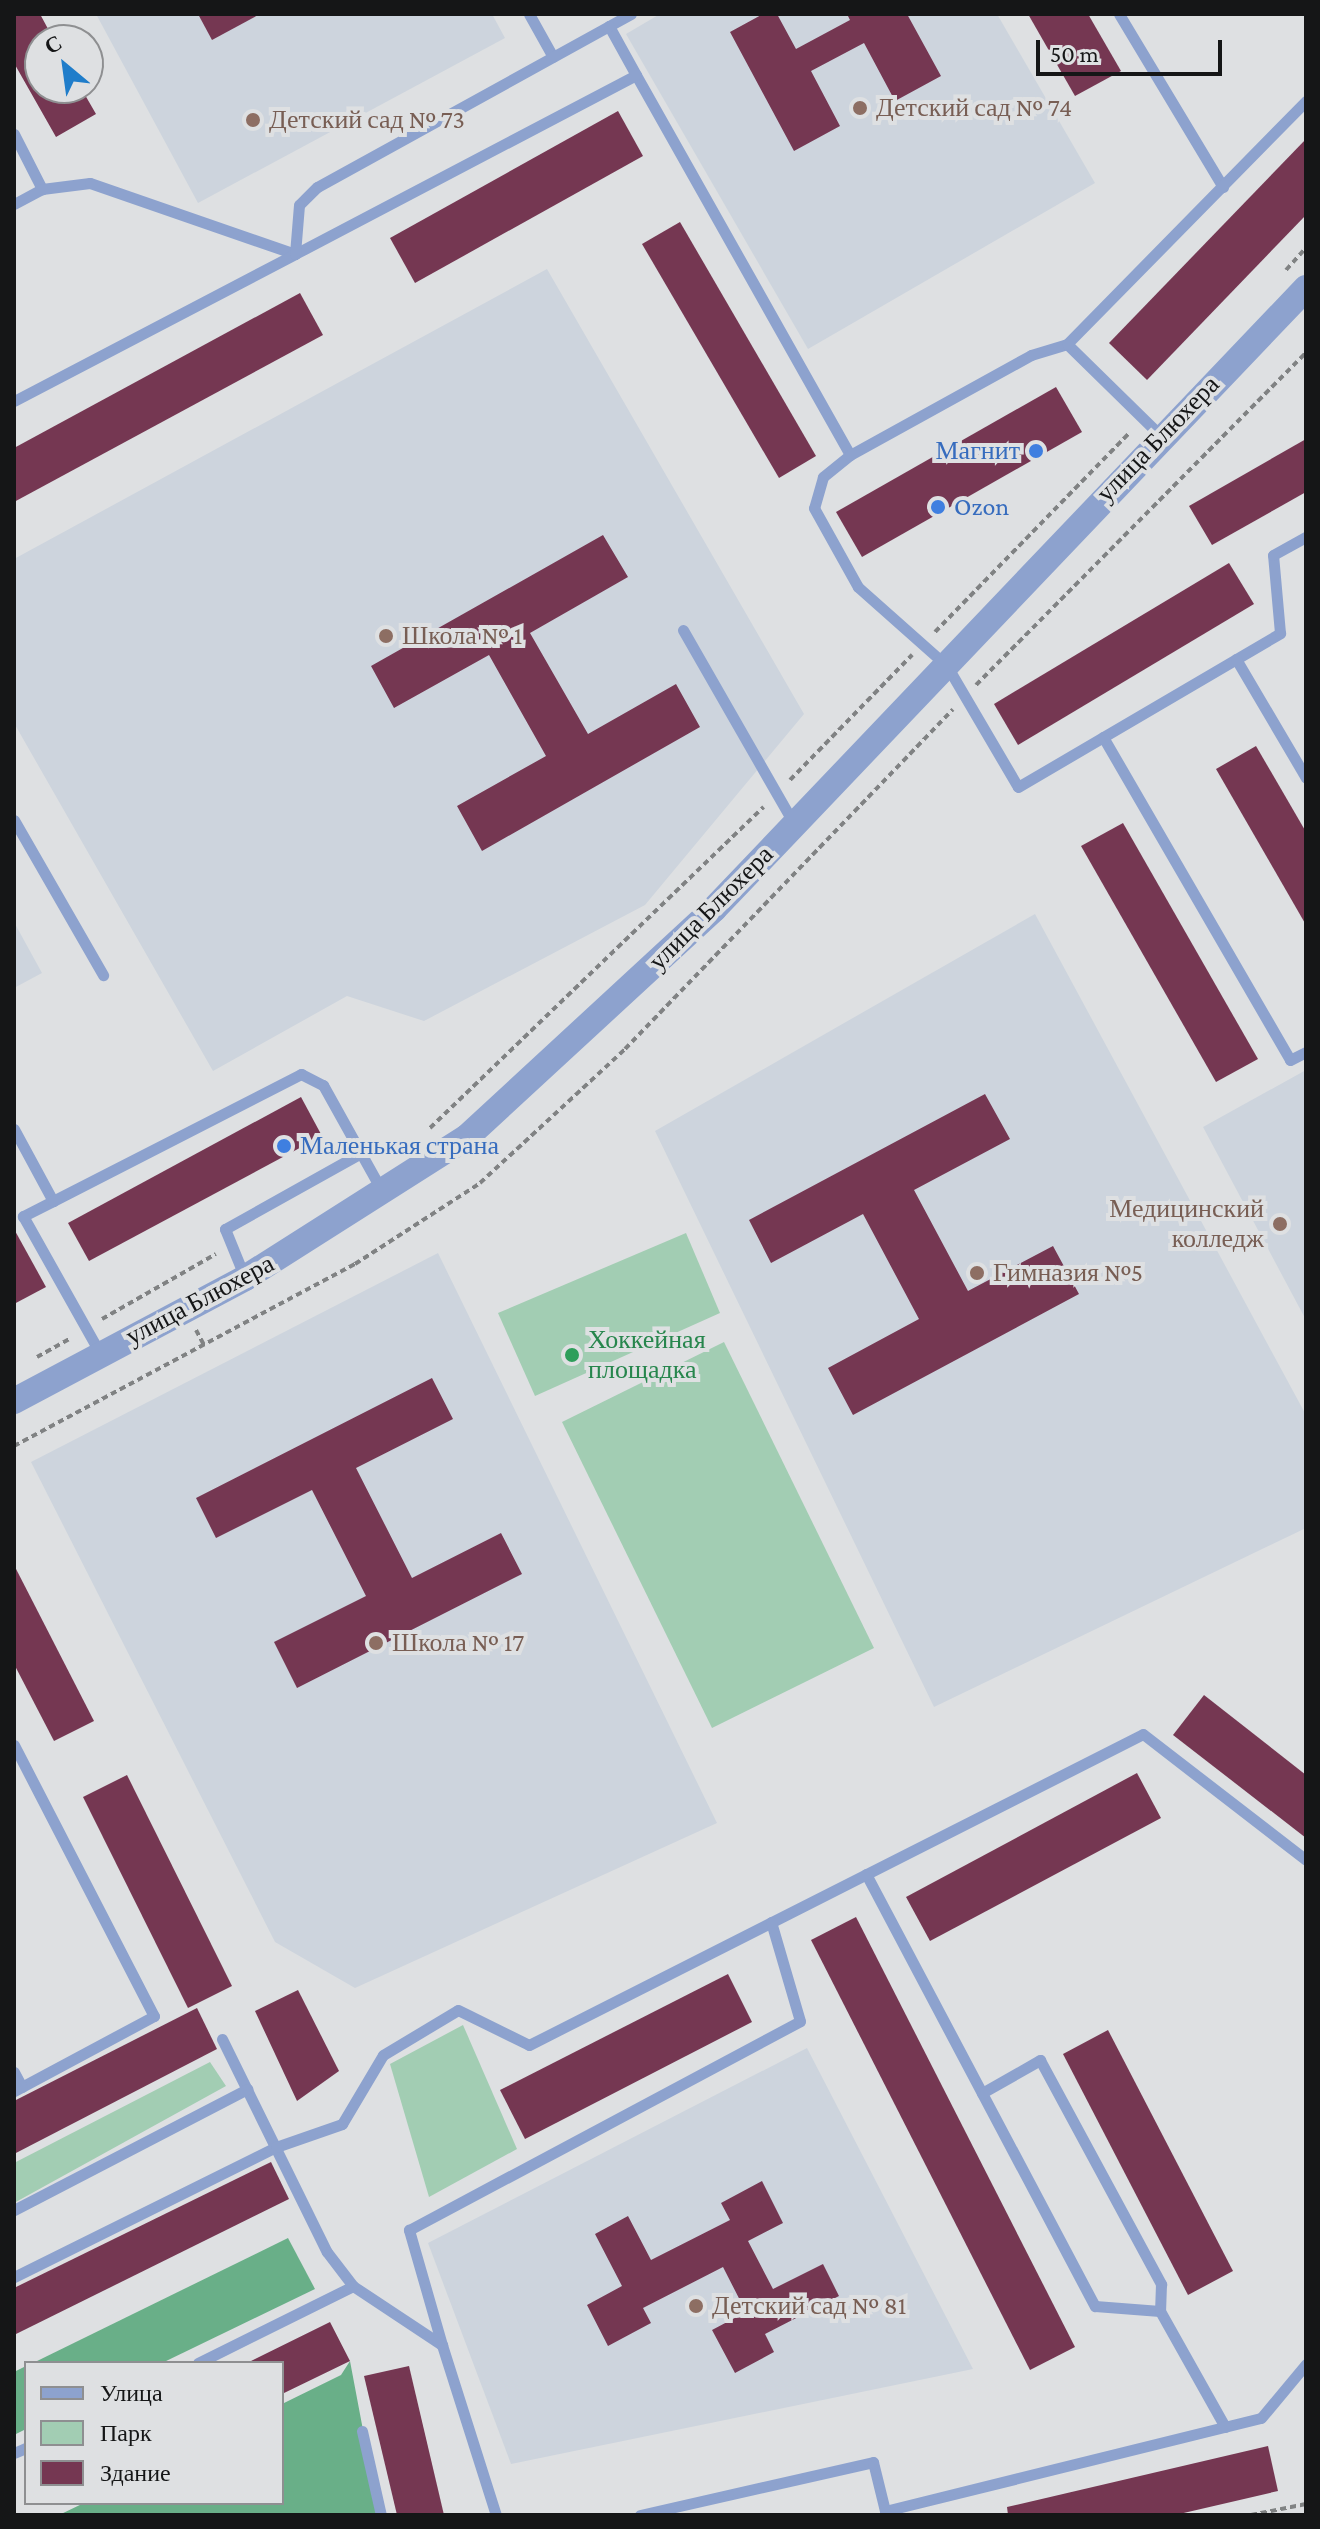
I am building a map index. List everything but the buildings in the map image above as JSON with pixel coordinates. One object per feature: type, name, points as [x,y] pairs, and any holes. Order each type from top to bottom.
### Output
[{"type":"street","name":"улица Блюхера","points":[[14,1401],[245,1278],[384,1195],[467,1137],[593,1025],[794,825],[947,666],[1152,427],[1306,288]]},
{"type":"lane","points":[[529,14],[553,57]]},
{"type":"lane","points":[[295,254],[299,205],[306,195],[631,14]]},
{"type":"lane","points":[[1119,14],[1223,187]]},
{"type":"lane","points":[[609,26],[850,455]]},
{"type":"lane","points":[[14,401],[636,75]]},
{"type":"lane","points":[[1306,101],[1067,344],[1031,355],[850,455],[823,477],[814,508],[858,587],[925,642],[947,666],[1018,787],[1280,633],[1273,555],[1306,537]]},
{"type":"lane","points":[[14,134],[42,189]]},
{"type":"lane","points":[[14,204],[42,189],[90,183],[295,254]]},
{"type":"lane","points":[[1067,344],[1152,427]]},
{"type":"lane","points":[[683,630],[794,825]]},
{"type":"lane","points":[[1236,659],[1306,778]]},
{"type":"lane","points":[[1103,737],[1290,1060],[1306,1052]]},
{"type":"lane","points":[[14,820],[103,975]]},
{"type":"lane","points":[[100,1353],[18,1219],[301,1074],[323,1085],[384,1195]]},
{"type":"lane","points":[[14,1129],[53,1201]]},
{"type":"lane","points":[[245,1278],[228,1247],[225,1229],[361,1153]]},
{"type":"lane","points":[[14,2277],[276,2147],[342,2124],[383,2055],[458,2010],[529,2045],[1143,1734],[1306,1860]]},
{"type":"lane","points":[[14,1745],[154,2016],[18,2089],[14,2072]]},
{"type":"lane","points":[[866,1874],[1095,2306],[1160,2311]]},
{"type":"lane","points":[[496,2515],[409,2230],[800,2021],[771,1922]]},
{"type":"lane","points":[[222,2039],[276,2147],[353,2286],[442,2345]]},
{"type":"lane","points":[[982,2093],[1040,2060],[1161,2284],[1160,2311],[1225,2427]]},
{"type":"lane","points":[[14,2210],[247,2089]]},
{"type":"lane","points":[[202,2361],[353,2286]]},
{"type":"lane","points":[[640,2515],[873,2462],[886,2513],[1261,2418],[1306,2364]]},
{"type":"lane","points":[[362,2431],[381,2515]]},
{"type":"path","points":[[1274,282],[1306,248]]},
{"type":"path","points":[[427,1131],[776,794],[925,642],[1152,427]]},
{"type":"path","points":[[26,1364],[228,1247]]},
{"type":"path","points":[[1251,2515],[1306,2504]]},
{"type":"shaded area","name":"Детский сад № 73","points":[[96,14],[492,14],[505,38],[198,203]]},
{"type":"shaded area","name":"Детский сад № 74","points":[[660,14],[997,14],[1095,183],[808,349],[626,34]]},
{"type":"shaded area","name":"Школа № 1","points":[[547,269],[804,714],[645,905],[424,1021],[347,996],[213,1071],[14,723],[14,559]]},
{"type":"shaded area","name":"Гимназия №5","points":[[1035,914],[1306,1415],[1306,1528],[934,1707],[655,1131]]},
{"type":"shaded area","points":[[14,922],[42,973],[14,988]]},
{"type":"shaded area","name":"Медицинский колледж","points":[[1306,1070],[1306,1320],[1203,1127]]},
{"type":"shaded area","name":"Школа № 17","points":[[438,1253],[717,1823],[355,1988],[275,1942],[31,1462]]},
{"type":"shaded area","name":"Детский сад № 81","points":[[807,2048],[973,2369],[511,2464],[428,2243]]},
{"type":"green space","name":"Хоккейная площадка","points":[[686,1233],[720,1313],[535,1396],[498,1313]]},
{"type":"green space","points":[[724,1342],[874,1648],[712,1728],[562,1422]]},
{"type":"green space","points":[[463,2025],[517,2149],[429,2197],[390,2064]]},
{"type":"green space","points":[[210,2062],[226,2086],[14,2203],[14,2163]]},
{"type":"green space","points":[[288,2238],[315,2289],[166,2361],[37,2361]]},
{"type":"green space","points":[[350,2361],[379,2515],[59,2515],[80,2505],[284,2505],[284,2403],[341,2375]]},
{"type":"green space","points":[[24,2367],[24,2430],[14,2435],[14,2372]]},
{"type":"place","name":"Детский сад № 74","points":[[860,108]]},
{"type":"place","name":"Детский сад № 73","points":[[253,120]]},
{"type":"place","name":"Магнит","points":[[1036,451]]},
{"type":"place","name":"Ozon","points":[[938,507]]},
{"type":"place","name":"Школа № 1","points":[[386,636]]},
{"type":"place","name":"Маленькая страна","points":[[284,1146]]},
{"type":"place","name":"Медицинский колледж","points":[[1280,1224]]},
{"type":"place","name":"Гимназия №5","points":[[977,1273]]},
{"type":"place","name":"Хоккейная площадка","points":[[572,1355]]},
{"type":"place","name":"Школа № 17","points":[[376,1643]]},
{"type":"place","name":"Детский сад № 81","points":[[696,2306]]}]
